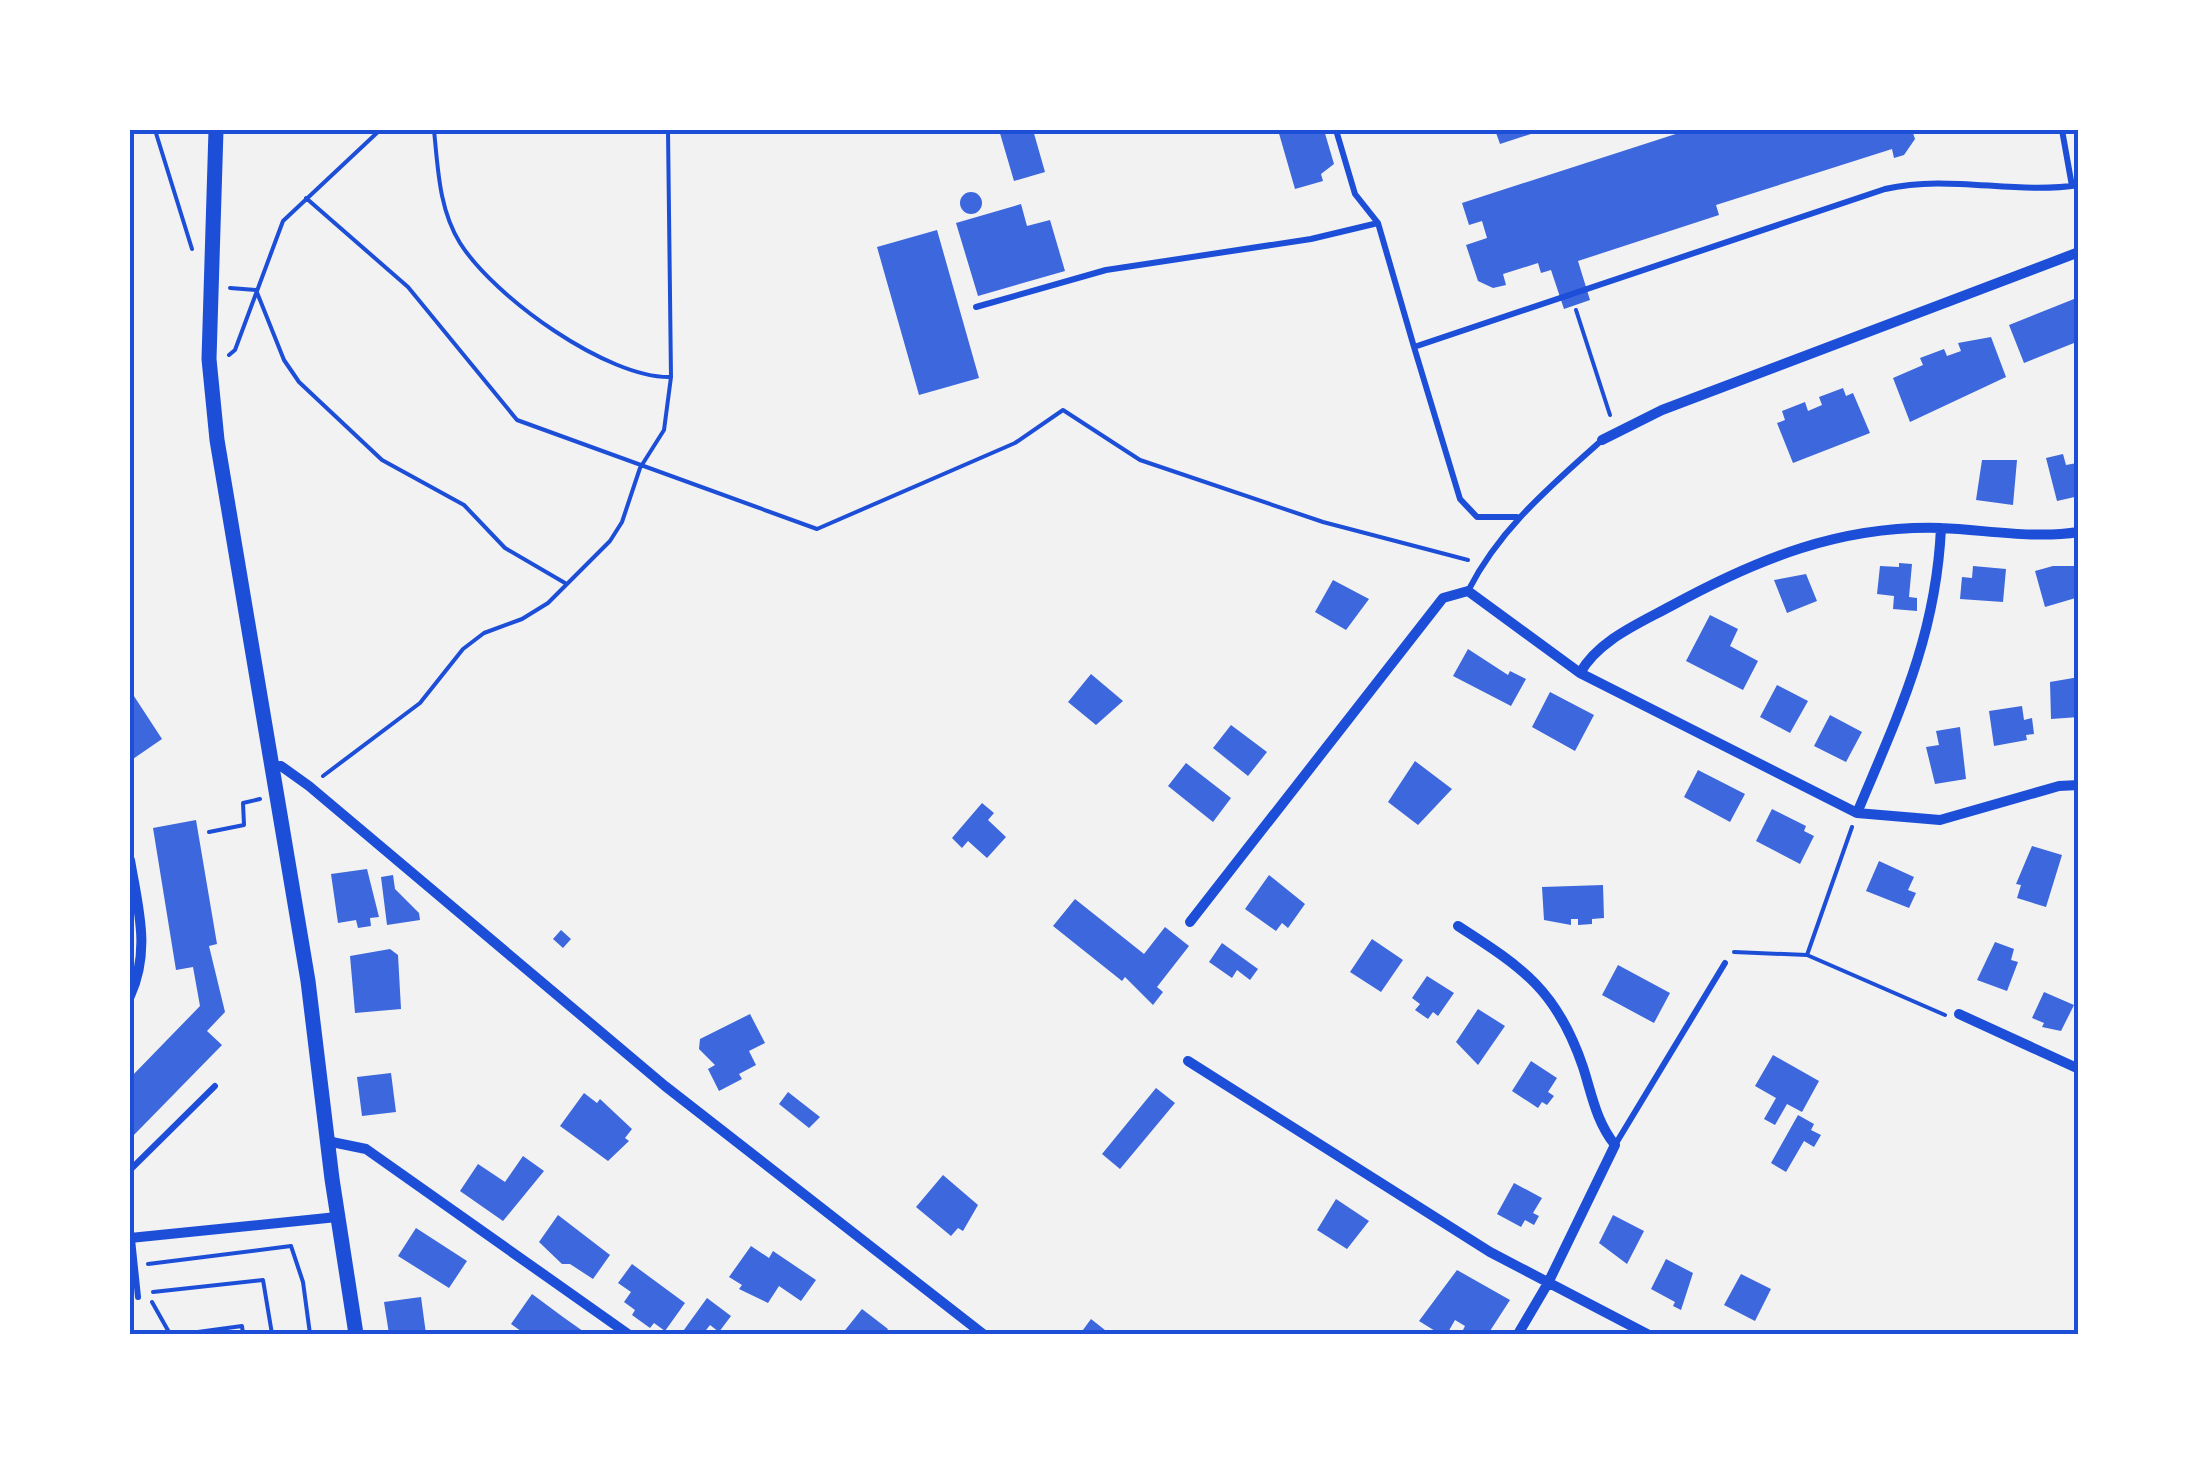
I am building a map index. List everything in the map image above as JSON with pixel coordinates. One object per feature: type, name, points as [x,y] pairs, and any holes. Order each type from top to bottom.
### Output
[{"type":"street","points":[[216,130],[210,359],[229,526],[308,982],[337,1217],[356,1334]]},
{"type":"street","points":[[1602,440],[1662,410],[2079,252]]},
{"type":"street","points":[[1580,674],[1603,645],[1735,571],[1827,537],[1884,528],[2018,534],[2079,532]]},
{"type":"street","points":[[1857,814],[1925,644],[1939,583],[1941,528]]},
{"type":"street","points":[[1190,922],[1444,598],[1468,591],[1580,674],[1857,814],[1940,820],[2059,786],[2079,785]]},
{"type":"street","points":[[269,768],[282,766],[309,786],[666,1086],[983,1334]]},
{"type":"street","points":[[130,860],[144,941],[140,975],[130,996]]},
{"type":"street","points":[[1458,926],[1530,974],[1572,1036],[1594,1109],[1615,1145],[1548,1283],[1518,1334]]},
{"type":"street","points":[[1954,1015],[2079,1069]]},
{"type":"street","points":[[1188,1061],[1490,1252],[1647,1334]]},
{"type":"street","points":[[327,1141],[366,1148],[628,1334]]},
{"type":"street","points":[[131,1239],[337,1217]]},
{"type":"lane","points":[[1336,130],[1355,194],[1378,224],[1460,499],[1477,518],[1518,517]]},
{"type":"lane","points":[[1414,346],[1885,189],[1948,181],[2025,189],[2076,186],[2062,130]]},
{"type":"lane","points":[[976,307],[1106,270],[1310,239],[1378,224]]},
{"type":"lane","points":[[1468,591],[1482,564],[1518,517],[1602,440]]},
{"type":"lane","points":[[1615,1145],[1725,964]]},
{"type":"lane","points":[[130,1170],[214,1086]]},
{"type":"lane","points":[[131,1239],[138,1295]]},
{"type":"path","points":[[155,130],[195,258]]},
{"type":"path","points":[[226,358],[235,350],[283,221],[380,130]]},
{"type":"path","points":[[434,130],[447,216],[461,244],[493,281],[552,329],[635,372],[650,378],[672,377]]},
{"type":"path","points":[[309,786],[420,703],[462,649],[484,633],[522,619],[567,584],[610,541],[640,468],[664,430],[672,377],[668,130]]},
{"type":"path","points":[[306,198],[408,287],[517,420],[640,468],[817,529],[1014,443],[1063,410],[1140,460],[1323,522],[1482,564]]},
{"type":"path","points":[[225,287],[256,290]]},
{"type":"path","points":[[256,290],[284,360],[298,382],[382,460],[464,505],[505,548],[567,584]]},
{"type":"path","points":[[1574,305],[1616,433]]},
{"type":"path","points":[[209,832],[244,825],[243,803],[260,799]]},
{"type":"path","points":[[1807,955],[1857,814]]},
{"type":"path","points":[[1725,964],[1736,948],[1807,955],[1954,1015]]},
{"type":"path","points":[[147,1264],[290,1246],[303,1282],[310,1334]]},
{"type":"path","points":[[138,1295],[263,1280],[272,1334]]},
{"type":"path","points":[[183,1334],[242,1326],[244,1334]]},
{"type":"building","points":[[999,130],[1033,130],[1045,172],[1014,181]]},
{"type":"building","points":[[1278,130],[1324,130],[1334,164],[1321,174],[1323,181],[1295,189]]},
{"type":"building","points":[[1495,130],[1540,130],[1540,131],[1500,144]]},
{"type":"building","points":[[1688,130],[1912,130],[1915,139],[1904,155],[1894,158],[1892,149],[1716,205],[1719,215],[1578,261],[1590,300],[1564,309],[1551,270],[1541,273],[1538,263],[1503,274],[1506,285],[1493,288],[1478,281],[1466,245],[1487,238],[1482,221],[1469,225],[1462,203]]},
{"type":"building","points":[[967,192],[975,192],[982,203],[975,214],[967,214],[960,207],[960,199]]},
{"type":"building","points":[[1021,204],[1027,226],[1050,220],[1065,271],[978,296],[956,223]]},
{"type":"building","points":[[937,230],[979,378],[919,395],[877,247]]},
{"type":"building","points":[[2079,297],[2079,341],[2024,363],[2009,325]]},
{"type":"building","points":[[1991,337],[2006,377],[1910,422],[1893,378],[1923,365],[1920,358],[1944,349],[1947,356],[1961,351],[1958,343]]},
{"type":"building","points":[[1843,388],[1846,396],[1853,393],[1870,433],[1793,463],[1777,423],[1785,420],[1782,411],[1805,402],[1808,411],[1822,405],[1819,397]]},
{"type":"building","points":[[2063,454],[2066,465],[2077,463],[2079,496],[2057,501],[2046,458]]},
{"type":"building","points":[[1982,460],[2017,460],[2013,505],[1976,500]]},
{"type":"building","points":[[1899,563],[1912,564],[1909,597],[1917,598],[1917,611],[1893,609],[1894,596],[1877,594],[1880,566],[1899,567]]},
{"type":"building","points":[[1973,566],[2006,569],[2003,602],[1960,599],[1962,577],[1972,578]]},
{"type":"building","points":[[2074,566],[2079,597],[2045,607],[2035,571]]},
{"type":"building","points":[[1806,574],[1817,601],[1787,613],[1774,580]]},
{"type":"building","points":[[1333,580],[1369,599],[1346,630],[1315,612]]},
{"type":"building","points":[[1710,615],[1738,629],[1730,646],[1758,661],[1743,690],[1686,661]]},
{"type":"building","points":[[1468,649],[1508,675],[1510,671],[1526,679],[1511,706],[1453,676]]},
{"type":"building","points":[[1091,674],[1123,701],[1096,725],[1068,702]]},
{"type":"building","points":[[2079,677],[2079,717],[2051,719],[2050,682]]},
{"type":"building","points":[[1777,685],[1808,701],[1790,733],[1760,717]]},
{"type":"building","points":[[130,690],[162,739],[130,761]]},
{"type":"building","points":[[1550,692],[1594,715],[1575,751],[1532,727]]},
{"type":"building","points":[[2022,706],[2024,720],[2032,718],[2034,734],[2026,735],[2027,740],[1994,746],[1989,711]]},
{"type":"building","points":[[1830,715],[1862,732],[1846,762],[1814,746]]},
{"type":"building","points":[[1231,725],[1267,752],[1248,776],[1213,748]]},
{"type":"building","points":[[1960,727],[1966,779],[1935,784],[1926,747],[1939,745],[1936,731]]},
{"type":"building","points":[[1415,761],[1452,789],[1418,825],[1388,802]]},
{"type":"building","points":[[1186,763],[1231,798],[1213,822],[1168,786]]},
{"type":"building","points":[[1698,770],[1745,794],[1730,822],[1684,797]]},
{"type":"building","points":[[982,803],[994,813],[988,820],[1006,837],[987,858],[968,841],[962,848],[952,838]]},
{"type":"building","points":[[1772,809],[1806,826],[1804,831],[1814,836],[1800,864],[1756,841]]},
{"type":"building","points":[[196,820],[217,944],[209,946],[225,1012],[207,1031],[222,1045],[130,1139],[130,1078],[200,1006],[193,967],[176,970],[153,828]]},
{"type":"building","points":[[2032,846],[2062,855],[2046,907],[2017,898],[2021,885],[2016,884]]},
{"type":"building","points":[[1879,861],[1914,877],[1908,890],[1916,893],[1909,908],[1866,891]]},
{"type":"building","points":[[367,869],[379,917],[370,918],[371,926],[358,928],[356,920],[338,923],[331,874]]},
{"type":"building","points":[[393,875],[395,889],[419,913],[420,920],[387,925],[381,877]]},
{"type":"building","points":[[1269,875],[1305,904],[1288,928],[1282,923],[1276,931],[1245,909]]},
{"type":"building","points":[[1603,885],[1604,918],[1578,925],[1578,919],[1571,919],[1571,925],[1544,920],[1542,887]]},
{"type":"building","points":[[1075,899],[1144,954],[1165,927],[1189,946],[1157,987],[1163,992],[1153,1005],[1125,977],[1122,981],[1053,926]]},
{"type":"building","points":[[561,930],[571,939],[563,948],[553,939]]},
{"type":"building","points":[[1372,939],[1403,960],[1381,992],[1350,972]]},
{"type":"building","points":[[1995,942],[2014,949],[2011,960],[2018,962],[2007,991],[1977,980]]},
{"type":"building","points":[[1222,943],[1258,969],[1250,980],[1237,970],[1232,978],[1209,962]]},
{"type":"building","points":[[390,949],[398,955],[401,1009],[355,1013],[350,956]]},
{"type":"building","points":[[1618,965],[1670,993],[1654,1023],[1602,995]]},
{"type":"building","points":[[1427,976],[1454,993],[1438,1016],[1433,1012],[1428,1019],[1415,1010],[1420,1004],[1412,998]]},
{"type":"building","points":[[2044,992],[2074,1005],[2061,1031],[2042,1027],[2044,1023],[2032,1018]]},
{"type":"building","points":[[1478,1009],[1505,1026],[1478,1065],[1456,1042]]},
{"type":"building","points":[[750,1014],[765,1043],[749,1051],[756,1065],[739,1074],[742,1079],[719,1091],[708,1069],[715,1065],[699,1049],[700,1039]]},
{"type":"building","points":[[1773,1055],[1819,1081],[1802,1112],[1787,1104],[1775,1125],[1764,1119],[1776,1098],[1755,1086]]},
{"type":"building","points":[[1531,1061],[1557,1078],[1548,1092],[1554,1096],[1538,1108],[1512,1091]]},
{"type":"building","points":[[391,1073],[396,1112],[362,1116],[357,1077]]},
{"type":"building","points":[[1156,1088],[1175,1103],[1120,1169],[1102,1154]]},
{"type":"building","points":[[788,1092],[820,1117],[809,1128],[779,1104]]},
{"type":"building","points":[[584,1093],[597,1103],[600,1099],[632,1129],[625,1138],[629,1141],[608,1161],[560,1126]]},
{"type":"building","points":[[1798,1115],[1814,1124],[1811,1130],[1821,1135],[1814,1147],[1804,1141],[1786,1172],[1771,1163]]},
{"type":"building","points":[[523,1156],[544,1171],[503,1221],[460,1191],[478,1164],[505,1182]]},
{"type":"building","points":[[943,1175],[978,1205],[963,1231],[958,1228],[951,1236],[916,1207]]},
{"type":"building","points":[[1514,1183],[1542,1198],[1533,1213],[1539,1216],[1534,1225],[1525,1220],[1521,1227],[1497,1214]]},
{"type":"building","points":[[1336,1199],[1369,1221],[1347,1249],[1317,1230]]},
{"type":"building","points":[[558,1215],[610,1255],[593,1279],[570,1264],[562,1264],[539,1242]]},
{"type":"building","points":[[1613,1215],[1644,1231],[1627,1264],[1599,1243]]},
{"type":"building","points":[[416,1228],[467,1261],[449,1288],[398,1256]]},
{"type":"building","points":[[751,1246],[769,1258],[773,1251],[816,1280],[801,1301],[779,1286],[768,1303],[739,1289],[742,1285],[729,1277]]},
{"type":"building","points":[[1666,1259],[1693,1273],[1681,1310],[1673,1306],[1675,1302],[1651,1289]]},
{"type":"building","points":[[632,1264],[685,1303],[665,1331],[654,1323],[650,1328],[632,1315],[635,1310],[624,1302],[631,1292],[618,1283]]},
{"type":"building","points":[[1457,1270],[1510,1300],[1488,1334],[1461,1334],[1465,1326],[1455,1320],[1447,1334],[1440,1334],[1419,1321]]},
{"type":"building","points":[[1741,1274],[1771,1289],[1755,1321],[1724,1305]]},
{"type":"building","points":[[532,1294],[587,1334],[525,1334],[511,1324]]},
{"type":"building","points":[[421,1297],[426,1334],[389,1334],[384,1302]]},
{"type":"building","points":[[707,1298],[731,1316],[719,1332],[710,1325],[703,1334],[681,1334]]},
{"type":"building","points":[[862,1309],[888,1329],[885,1334],[842,1334]]},
{"type":"building","points":[[1091,1319],[1110,1334],[1080,1334]]}]
